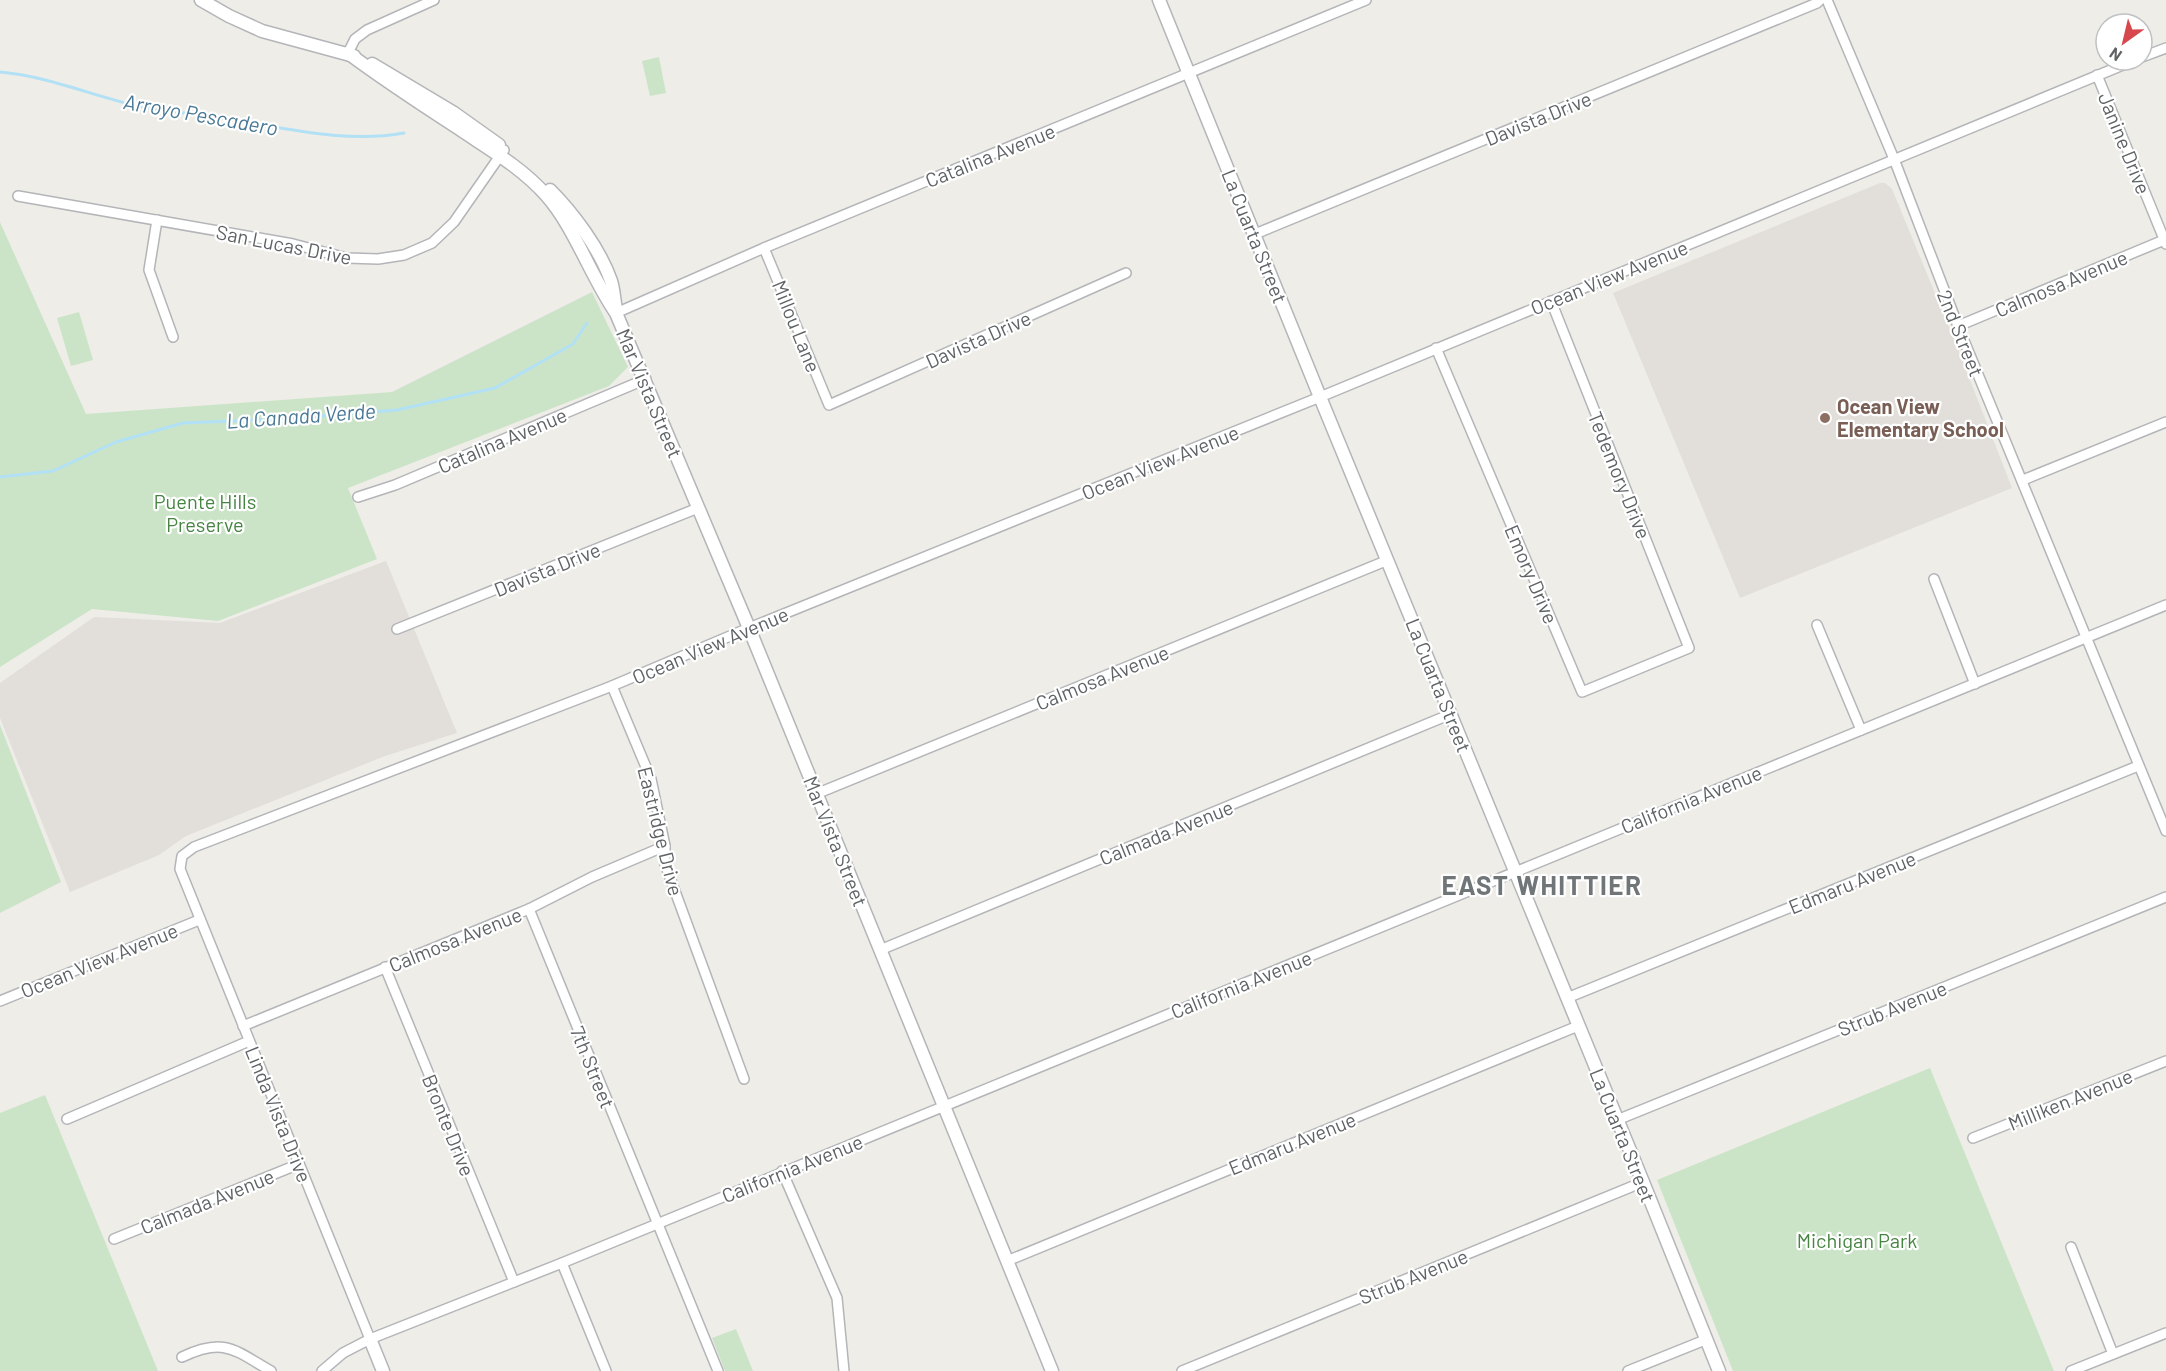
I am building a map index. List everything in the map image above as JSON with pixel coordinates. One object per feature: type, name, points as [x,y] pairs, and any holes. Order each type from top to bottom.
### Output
[{"type":"street","name":"Mar Vista Street","points":[[201,0],[262,31],[348,53],[380,67],[454,113],[502,153],[532,171],[557,197],[585,232],[611,281],[616,313],[749,628],[1053,1371]]},
{"type":"street","points":[[348,53],[356,39],[367,30],[434,0]]},
{"type":"street","name":"La Cuarta Street","points":[[1159,0],[1719,1371]]},
{"type":"street","name":"Catalina Avenue","points":[[616,313],[764,248],[1366,0]]},
{"type":"street","name":"Davista Drive","points":[[1255,234],[1820,0]]},
{"type":"street","name":"2nd Street","points":[[1827,0],[1894,159],[1958,326],[2166,831]]},
{"type":"street","name":"Ocean View Avenue","points":[[182,856],[194,848],[612,686],[749,628],[1320,397],[2105,72]]},
{"type":"street","name":"Janine Drive","points":[[2097,75],[2165,242]]},
{"type":"street","name":"San Lucas Drive","points":[[18,196],[293,244],[347,258],[378,259],[404,255],[432,243],[454,222],[502,153]]},
{"type":"street","points":[[157,220],[149,270],[173,337]]},
{"type":"street","name":"Calmosa Avenue","points":[[1958,326],[2165,242]]},
{"type":"street","name":"Millou Lane","points":[[764,248],[829,405]]},
{"type":"street","name":"Davista Drive","points":[[829,405],[1126,273]]},
{"type":"street","name":"Tedemory Drive","points":[[1551,301],[1689,648]]},
{"type":"street","name":"Emory Drive","points":[[1436,348],[1582,692],[1689,648]]},
{"type":"street","name":"Catalina Avenue","points":[[358,497],[395,484],[645,379]]},
{"type":"street","points":[[2023,480],[2166,422]]},
{"type":"street","name":"Davista Drive","points":[[397,629],[698,508]]},
{"type":"street","name":"Calmosa Avenue","points":[[816,794],[1388,560]]},
{"type":"street","points":[[1934,579],[1976,684]]},
{"type":"street","name":"California Avenue","points":[[322,1371],[343,1353],[370,1339],[562,1263],[2166,605]]},
{"type":"street","points":[[1817,625],[1861,730]]},
{"type":"street","name":"Eastridge Drive","points":[[612,686],[651,779],[665,846],[665,864],[744,1079]]},
{"type":"street","name":"Calmada Avenue","points":[[880,950],[1451,714]]},
{"type":"street","name":"Edmaru Avenue","points":[[1566,998],[2138,766]]},
{"type":"street","name":"Calmosa Avenue","points":[[243,1026],[529,909],[665,846]]},
{"type":"street","name":"Linda Vista Drive","points":[[182,856],[180,869],[199,920],[383,1371]]},
{"type":"street","name":"Strub Avenue","points":[[1617,1120],[2166,897]]},
{"type":"street","name":"7th Street","points":[[529,909],[718,1371]]},
{"type":"street","name":"Ocean View Avenue","points":[[0,1001],[199,920]]},
{"type":"street","name":"Bronte Drive","points":[[385,968],[514,1282]]},
{"type":"street","name":"Edmaru Avenue","points":[[1007,1261],[1578,1026]]},
{"type":"street","points":[[67,1119],[249,1041]]},
{"type":"street","name":"Milliken Avenue","points":[[1973,1138],[2166,1061]]},
{"type":"street","name":"Calmada Avenue","points":[[114,1239],[299,1164]]},
{"type":"street","points":[[782,1172],[837,1298],[844,1371]]},
{"type":"street","name":"Strub Avenue","points":[[1182,1371],[1643,1182]]},
{"type":"street","points":[[2071,1247],[2113,1354]]},
{"type":"street","points":[[562,1263],[606,1371]]},
{"type":"street","points":[[2071,1371],[2166,1333]]},
{"type":"street","points":[[1628,1371],[1705,1340]]},
{"type":"street","points":[[182,1357],[203,1347],[228,1347],[271,1371]]},
{"type":"shaded area","name":"Ocean View Elementary School","points":[[1880,183],[1885,183],[1892,189],[2012,488],[1740,598],[1613,293]]},
{"type":"shaded area","points":[[386,561],[457,733],[385,756],[186,836],[159,855],[70,892],[0,718],[0,683],[94,617],[220,623]]},
{"type":"green space","points":[[659,57],[666,93],[650,96],[642,61]]},
{"type":"green space","name":"Puente Hills Preserve","points":[[0,222],[86,414],[392,392],[592,292],[628,367],[609,386],[348,488],[377,559],[218,621],[92,609],[0,667]]},
{"type":"green space","points":[[79,312],[93,360],[71,366],[57,318]]},
{"type":"green space","points":[[0,725],[61,882],[0,913]]},
{"type":"green space","name":"Michigan Park","points":[[1930,1068],[2054,1371],[1733,1371],[1657,1180]]},
{"type":"green space","points":[[45,1095],[158,1371],[0,1371],[0,1113]]},
{"type":"green space","points":[[736,1329],[753,1371],[725,1371],[712,1338]]},
{"type":"waterway","name":"Arroyo Pescadero","points":[[0,72],[34,77],[133,105],[291,130],[359,137],[404,133]]},
{"type":"waterway","name":"La Canada Verde","points":[[0,477],[53,471],[116,442],[183,423],[283,419],[397,410],[495,388],[573,344],[587,323]]},
{"type":"place","name":"Ocean View Elementary School","points":[[1825,418]]},
{"type":"district","name":"EAST WHITTIER","points":[[1542,884]]}]
